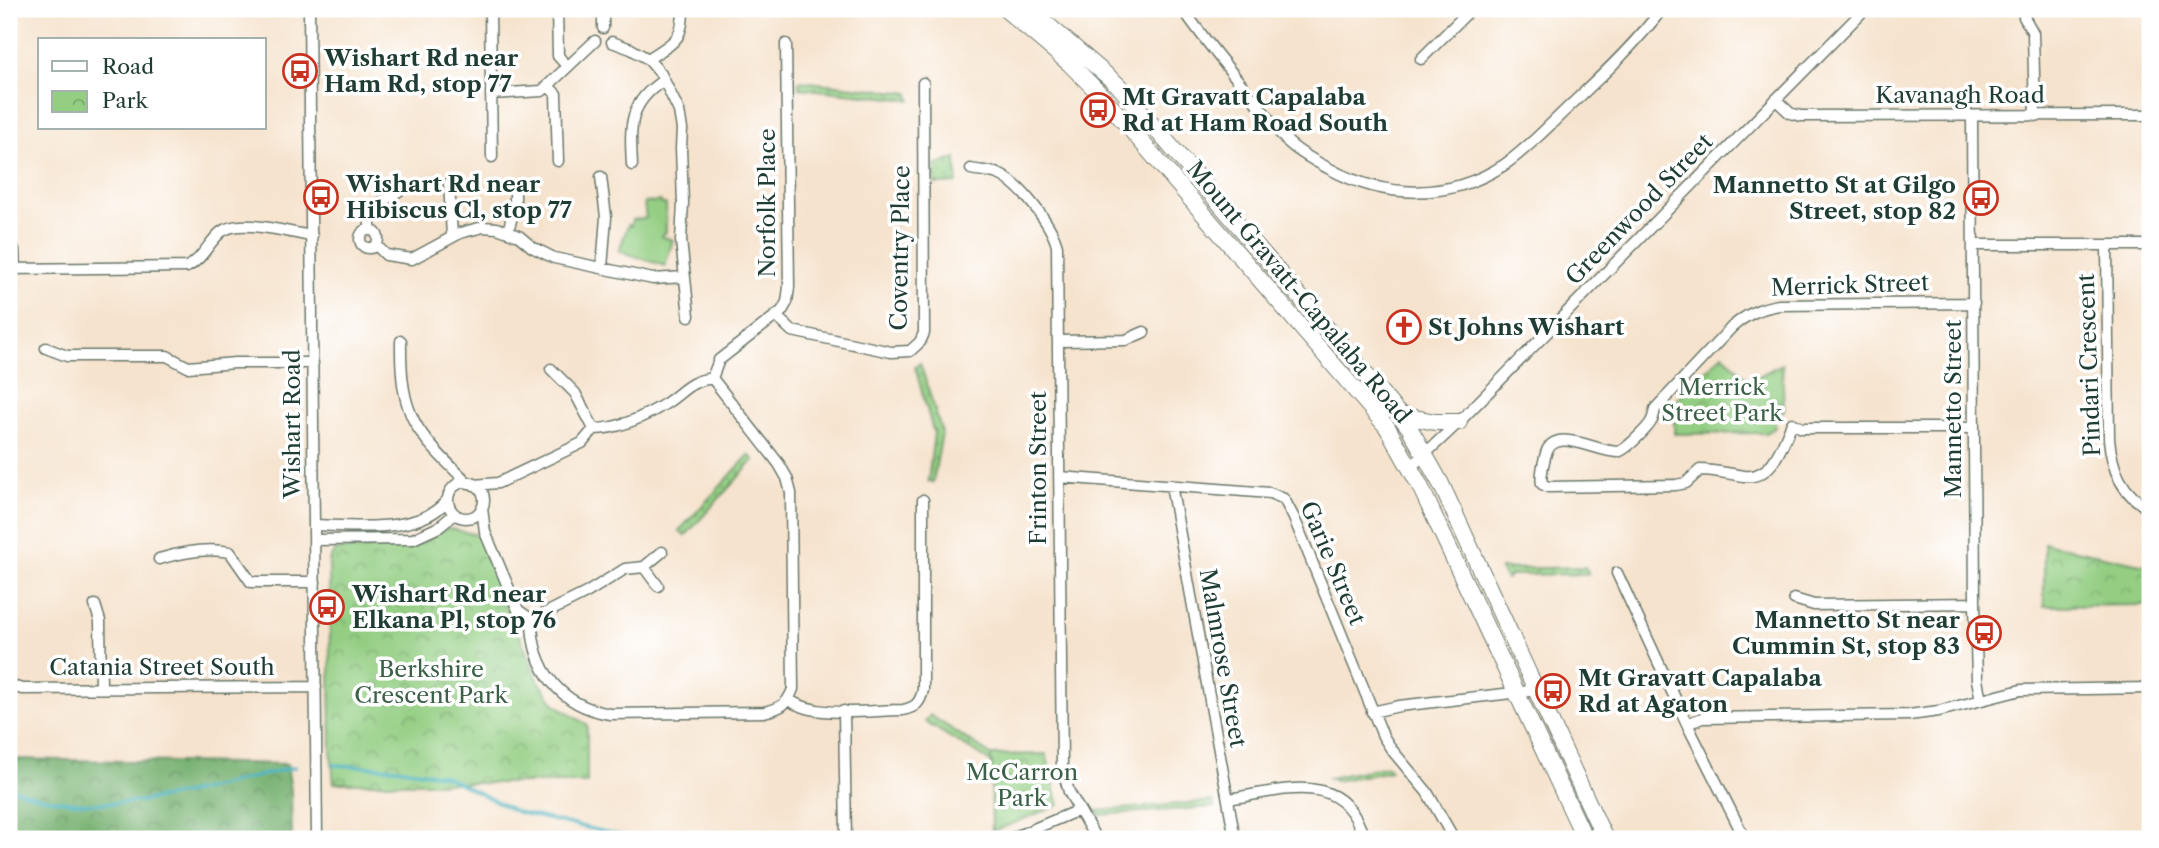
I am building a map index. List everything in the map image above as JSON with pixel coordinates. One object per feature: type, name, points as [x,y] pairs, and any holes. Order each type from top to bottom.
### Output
[{"type":"highway","name":"Mount Gravatt-Capalaba Road","points":[[1005,9],[1070,64],[1129,126],[1392,436],[1411,467],[1585,839]]},
{"type":"highway","name":"Mount Gravatt-Capalaba Road","points":[[1029,9],[1118,86],[1400,415],[1426,454],[1605,839]]},
{"type":"highway","points":[[1400,415],[1427,421],[1459,422]]},
{"type":"street","name":"Wishart Road","points":[[310,9],[317,839]]},
{"type":"street","points":[[490,9],[492,157]]},
{"type":"street","points":[[558,9],[558,56],[567,66]]},
{"type":"street","points":[[603,9],[603,29]]},
{"type":"street","points":[[648,59],[680,35],[683,9]]},
{"type":"street","points":[[1183,9],[1289,143],[1316,162],[1347,178],[1377,189],[1409,192],[1444,189],[1478,179],[1502,166],[1593,84],[1646,30],[1662,9]]},
{"type":"street","points":[[1421,59],[1471,9]]},
{"type":"street","name":"Greenwood Street","points":[[1411,467],[1459,422],[1865,9]]},
{"type":"street","points":[[2024,18],[2033,33],[2035,116]]},
{"type":"street","points":[[491,94],[537,92],[548,86],[595,41]]},
{"type":"street","points":[[612,42],[648,59],[664,80],[679,111],[684,203],[681,240],[689,316]]},
{"type":"street","name":"Norfolk Place","points":[[712,379],[719,360],[776,316],[787,302],[786,44]]},
{"type":"street","points":[[632,165],[631,128],[635,109],[648,91],[664,80]]},
{"type":"street","name":"Coventry Place","points":[[776,316],[792,331],[891,352],[910,351],[920,342],[923,333],[923,83]]},
{"type":"street","points":[[548,86],[556,94],[558,161]]},
{"type":"street","name":"Kavanagh Road","points":[[1776,100],[1790,113],[1801,116],[2150,115]]},
{"type":"street","name":"Mannetto Street","points":[[1972,117],[1975,603],[1980,700]]},
{"type":"street","name":"Frinton Street","points":[[971,169],[998,174],[1011,182],[1054,234],[1058,261],[1061,754],[1069,792],[1096,839]]},
{"type":"street","points":[[601,177],[606,217],[602,268]]},
{"type":"street","points":[[449,183],[452,236]]},
{"type":"street","points":[[406,186],[373,208],[370,214],[370,229],[362,233],[361,242],[368,248],[376,245],[386,255],[412,259],[452,236],[483,227],[508,231],[519,236],[544,255],[653,279],[684,277]]},
{"type":"street","points":[[508,231],[515,206],[515,193]]},
{"type":"street","points":[[14,249],[12,269],[187,267],[198,260],[220,232],[239,225],[312,236]]},
{"type":"street","points":[[1974,245],[2150,245]]},
{"type":"street","name":"Pindari Crescent","points":[[2107,246],[2111,461],[2127,492],[2150,509]]},
{"type":"street","name":"Merrick Street","points":[[1974,303],[1763,307],[1746,315],[1732,327],[1655,409],[1652,421],[1626,450],[1617,452],[1564,440],[1554,442],[1546,449],[1540,478],[1542,484],[1548,487],[1675,485],[1686,483],[1700,470],[1748,477],[1763,473],[1775,460],[1792,422],[1802,428],[1974,428]]},
{"type":"street","points":[[1058,341],[1125,340],[1143,332]]},
{"type":"street","points":[[401,341],[402,380],[410,416],[423,437],[450,466],[481,491],[485,532],[518,610],[532,620]]},
{"type":"street","points":[[46,348],[67,356],[167,356],[188,367],[235,363],[313,363]]},
{"type":"street","points":[[551,369],[575,393],[594,429]]},
{"type":"street","points":[[314,525],[386,526],[429,516],[443,507],[457,485],[498,483],[582,443],[594,429],[613,429],[664,405],[696,381],[712,379],[779,464],[789,486],[793,689],[789,700],[783,707],[764,712],[610,714],[590,711],[575,704],[549,678],[532,641],[532,620]]},
{"type":"street","points":[[450,466],[450,494],[454,514]]},
{"type":"street","name":"Garie Street","points":[[1059,477],[1270,493],[1284,499],[1294,517],[1372,712],[1392,750],[1427,792],[1454,839]]},
{"type":"street","points":[[468,518],[476,515],[498,483]]},
{"type":"street","name":"Malmrose Street","points":[[1171,485],[1235,839]]},
{"type":"street","points":[[789,700],[800,708],[815,711],[903,710],[914,708],[920,701],[923,690],[923,500]]},
{"type":"street","points":[[454,514],[468,518],[485,532]]},
{"type":"street","points":[[314,540],[413,539],[439,527],[454,514]]},
{"type":"street","points":[[159,559],[183,552],[218,550],[230,552],[251,582],[315,582]]},
{"type":"street","points":[[532,620],[586,593],[625,569],[644,567],[662,552]]},
{"type":"street","points":[[644,567],[657,586]]},
{"type":"street","points":[[1617,573],[1686,724],[1745,839]]},
{"type":"street","points":[[1794,599],[1814,605],[1975,603]]},
{"type":"street","points":[[96,605],[100,621],[101,688]]},
{"type":"street","name":"Catania Street South","points":[[9,685],[22,689],[316,687]]},
{"type":"street","points":[[1686,724],[1702,718],[1909,715],[1939,711],[2033,688],[2150,688]]},
{"type":"street","points":[[1372,712],[1399,706],[1538,690]]},
{"type":"street","points":[[844,711],[846,839]]},
{"type":"street","points":[[1228,799],[1305,788],[1322,790],[1336,796],[1348,807],[1364,839]]},
{"type":"street","points":[[1010,839],[1079,810]]},
{"type":"green space","points":[[799,81],[909,93],[911,100],[799,88]]},
{"type":"green space","points":[[956,158],[957,183],[935,184],[935,166]]},
{"type":"green space","points":[[661,201],[661,204],[666,204],[666,232],[661,236],[673,240],[665,266],[619,251],[632,220],[646,218],[644,203]]},
{"type":"green space","name":"Merrick Street Park","points":[[1723,354],[1749,381],[1782,364],[1784,410],[1775,418],[1775,428],[1766,433],[1674,434],[1674,402]]},
{"type":"green space","points":[[920,363],[942,433],[933,482],[928,481],[934,434],[915,367]]},
{"type":"green space","points":[[749,455],[754,460],[685,536],[679,531]]},
{"type":"green space","name":"Berkshire Crescent Park","points":[[448,528],[478,535],[538,680],[555,704],[587,725],[587,783],[334,783],[331,751],[329,561],[335,550],[392,548],[417,544]]},
{"type":"green space","points":[[2044,543],[2150,566],[2150,605],[2044,606]]},
{"type":"green space","points":[[1585,567],[1589,574],[1511,575],[1506,579],[1500,569]]},
{"type":"green space","points":[[930,715],[991,755],[991,762],[925,722]]},
{"type":"green space","name":"McCarron Park","points":[[1046,754],[1059,805],[992,832],[991,755]]},
{"type":"green space","points":[[9,759],[287,764],[291,791],[292,839],[9,839]]},
{"type":"green space","points":[[1387,766],[1391,771],[1335,781],[1329,778]]},
{"type":"green space","points":[[1213,801],[1214,807],[1099,815],[1096,811]]},
{"type":"waterway","points":[[334,765],[395,768],[443,775],[517,812],[636,839]]},
{"type":"waterway","points":[[9,787],[44,798],[80,803],[116,803],[188,793],[295,767]]},
{"type":"place","name":"Wishart Rd near Ham Rd, stop 77","points":[[300,71]]},
{"type":"place","name":"Mt Gravatt Capalaba Rd at Ham Road South","points":[[1098,110]]},
{"type":"place","name":"Wishart Rd near Hibiscus Cl, stop 77","points":[[321,197]]},
{"type":"place","name":"Mannetto St at Gilgo Street, stop 82","points":[[1981,198]]},
{"type":"place","name":"St Johns Wishart","points":[[1404,327]]},
{"type":"place","name":"Wishart Rd near Elkana Pl, stop 76","points":[[327,607]]},
{"type":"place","name":"Mannetto St near Cummin St, stop 83","points":[[1984,633]]},
{"type":"place","name":"Mt Gravatt Capalaba Rd at Agaton","points":[[1553,691]]}]
